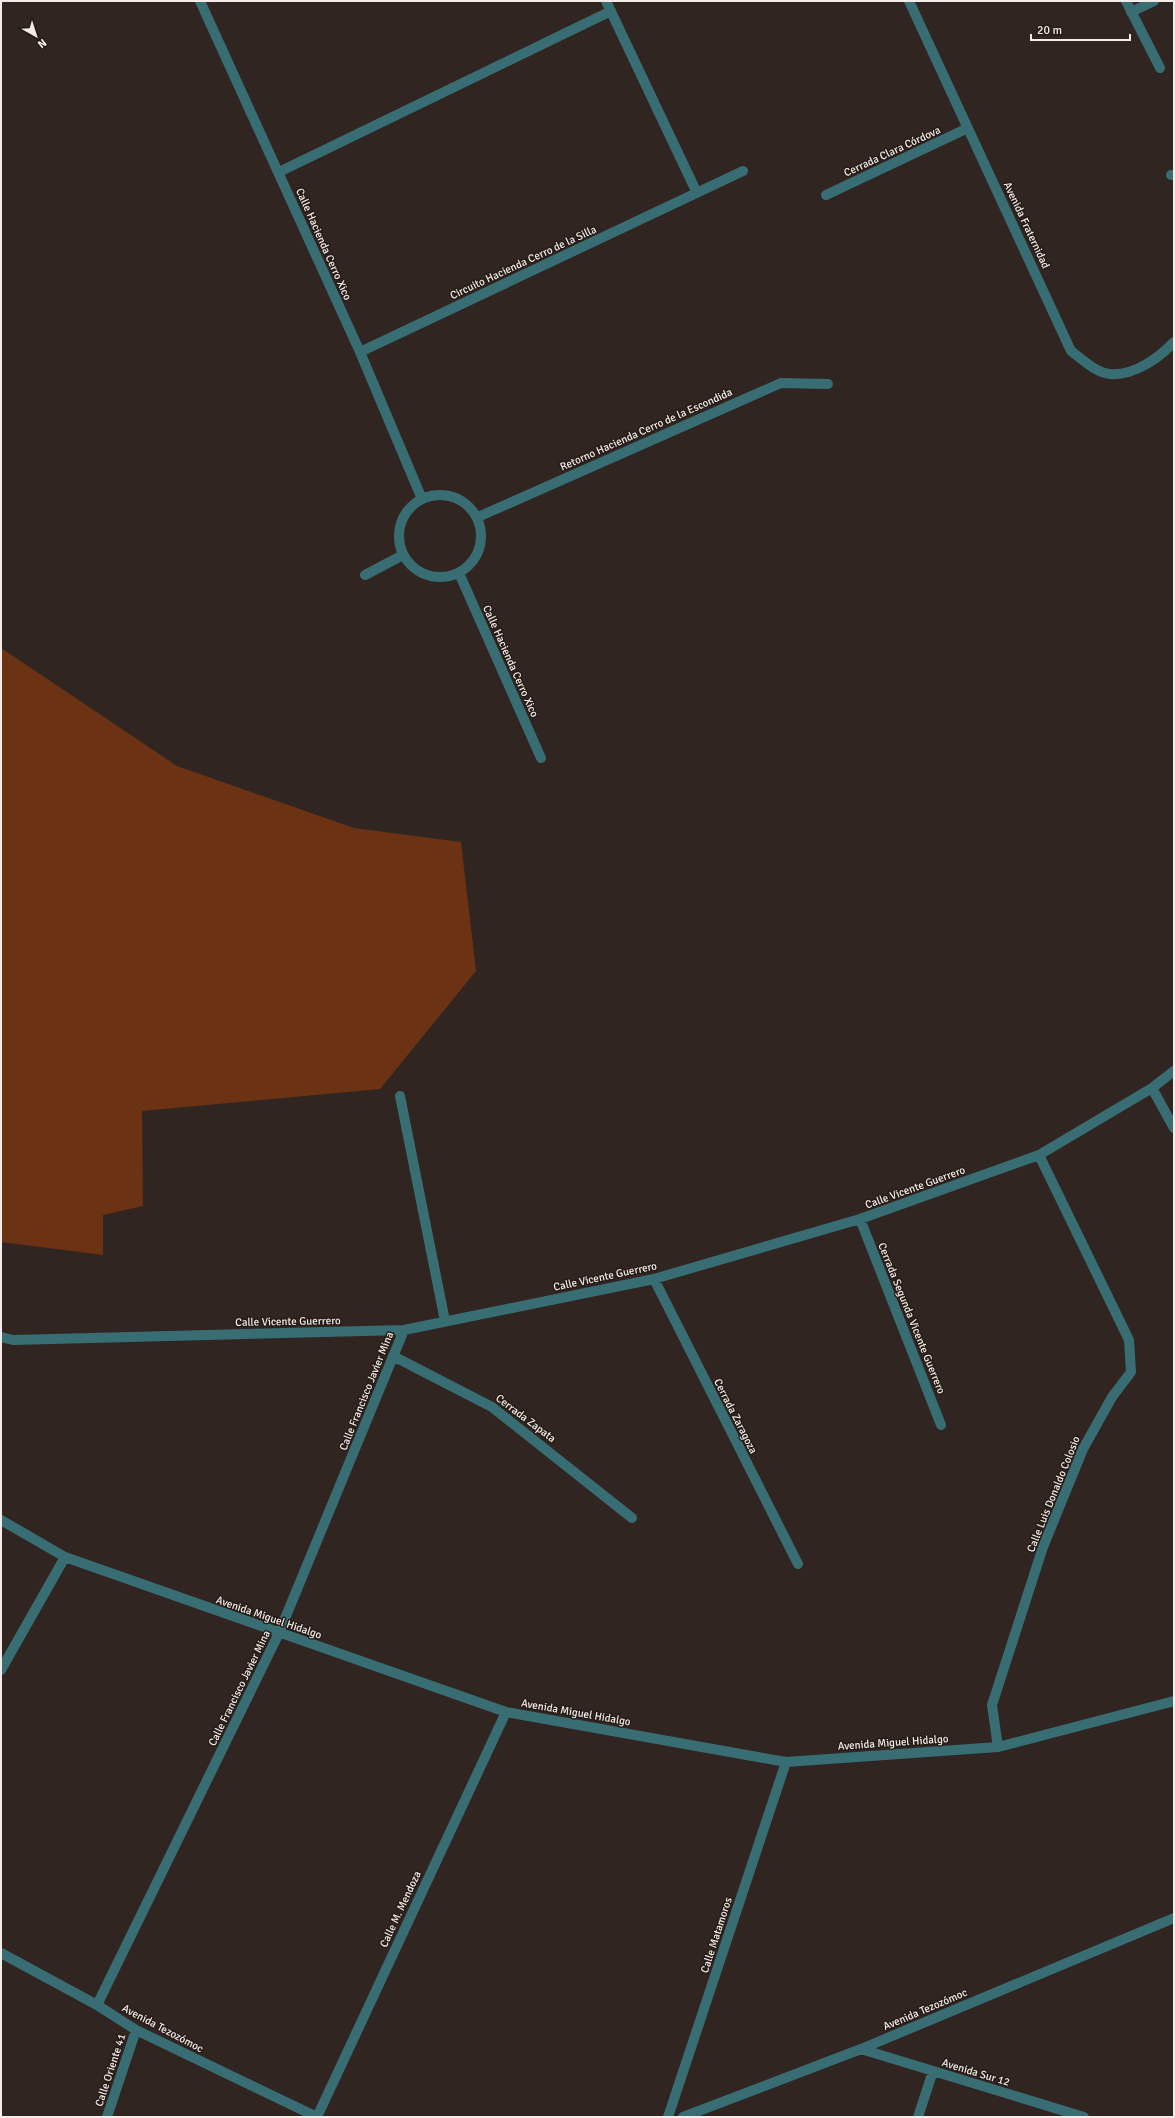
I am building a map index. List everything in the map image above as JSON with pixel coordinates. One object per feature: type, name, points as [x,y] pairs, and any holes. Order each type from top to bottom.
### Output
[{"type":"street","name":"Calle Hacienda Cerro Xico","points":[[200,1],[360,352],[422,499]]},
{"type":"street","points":[[606,1],[697,193]]},
{"type":"street","name":"Avenida Fraternidad","points":[[909,1],[1071,351],[1090,366],[1110,374],[1134,371],[1165,352],[1174,342]]},
{"type":"street","points":[[1126,1],[1160,68]]},
{"type":"street","points":[[1131,12],[1154,1]]},
{"type":"street","points":[[279,172],[611,11]]},
{"type":"street","name":"Cerrada Clara Córdova","points":[[826,195],[968,128]]},
{"type":"street","name":"Circuito Hacienda Cerro de la Silla","points":[[360,352],[743,171]]},
{"type":"street","name":"Retorno Hacienda Cerro de la Escondida","points":[[478,517],[781,382],[828,384]]},
{"type":"street","points":[[437,494],[453,496],[468,504],[478,517],[482,533],[480,549],[472,564],[459,573],[443,578],[427,576],[413,568],[403,555],[398,539],[400,523],[408,509],[422,499],[437,494]]},
{"type":"street","points":[[365,575],[403,555]]},
{"type":"street","name":"Calle Hacienda Cerro Xico","points":[[459,573],[541,758]]},
{"type":"street","name":"Calle Vicente Guerrero","points":[[1,1337],[13,1340],[404,1330],[654,1279],[860,1219],[1039,1155],[1152,1088],[1174,1071]]},
{"type":"street","points":[[1152,1088],[1174,1128]]},
{"type":"street","points":[[400,1096],[445,1321]]},
{"type":"street","name":"Calle Luis Donaldo Colosio","points":[[998,1747],[992,1705],[1043,1547],[1083,1449],[1112,1397],[1131,1372],[1129,1340],[1039,1155]]},
{"type":"street","name":"Cerrada Segunda Vicente Guerrero","points":[[860,1219],[941,1425]]},
{"type":"street","name":"Cerrada Zaragoza","points":[[654,1279],[798,1564]]},
{"type":"street","name":"Calle Francisco Javier Mina","points":[[96,2005],[279,1634],[404,1330]]},
{"type":"street","name":"Cerrada Zapata","points":[[393,1356],[492,1407],[632,1518]]},
{"type":"street","name":"Avenida Miguel Hidalgo","points":[[1,1520],[65,1557],[279,1634],[506,1712],[786,1762],[998,1747],[1174,1701]]},
{"type":"street","points":[[1,1670],[65,1557]]},
{"type":"street","name":"Calle M. Mendoza","points":[[317,2117],[506,1712]]},
{"type":"street","name":"Calle Matamoros","points":[[668,2117],[786,1762]]},
{"type":"street","name":"Avenida Tezozómoc","points":[[684,2117],[861,2049],[1174,1918]]},
{"type":"street","name":"Avenida Tezozómoc","points":[[1,1953],[96,2005],[136,2030],[317,2117]]},
{"type":"street","name":"Calle Oriente 41","points":[[107,2117],[136,2030]]},
{"type":"street","name":"Avenida Sur 12","points":[[861,2049],[1084,2117]]},
{"type":"street","points":[[918,2117],[933,2071]]},
{"type":"shaded area","points":[[1,648],[177,766],[354,828],[461,842],[476,971],[380,1089],[142,1111],[143,1206],[103,1215],[103,1255],[1,1242]]}]
